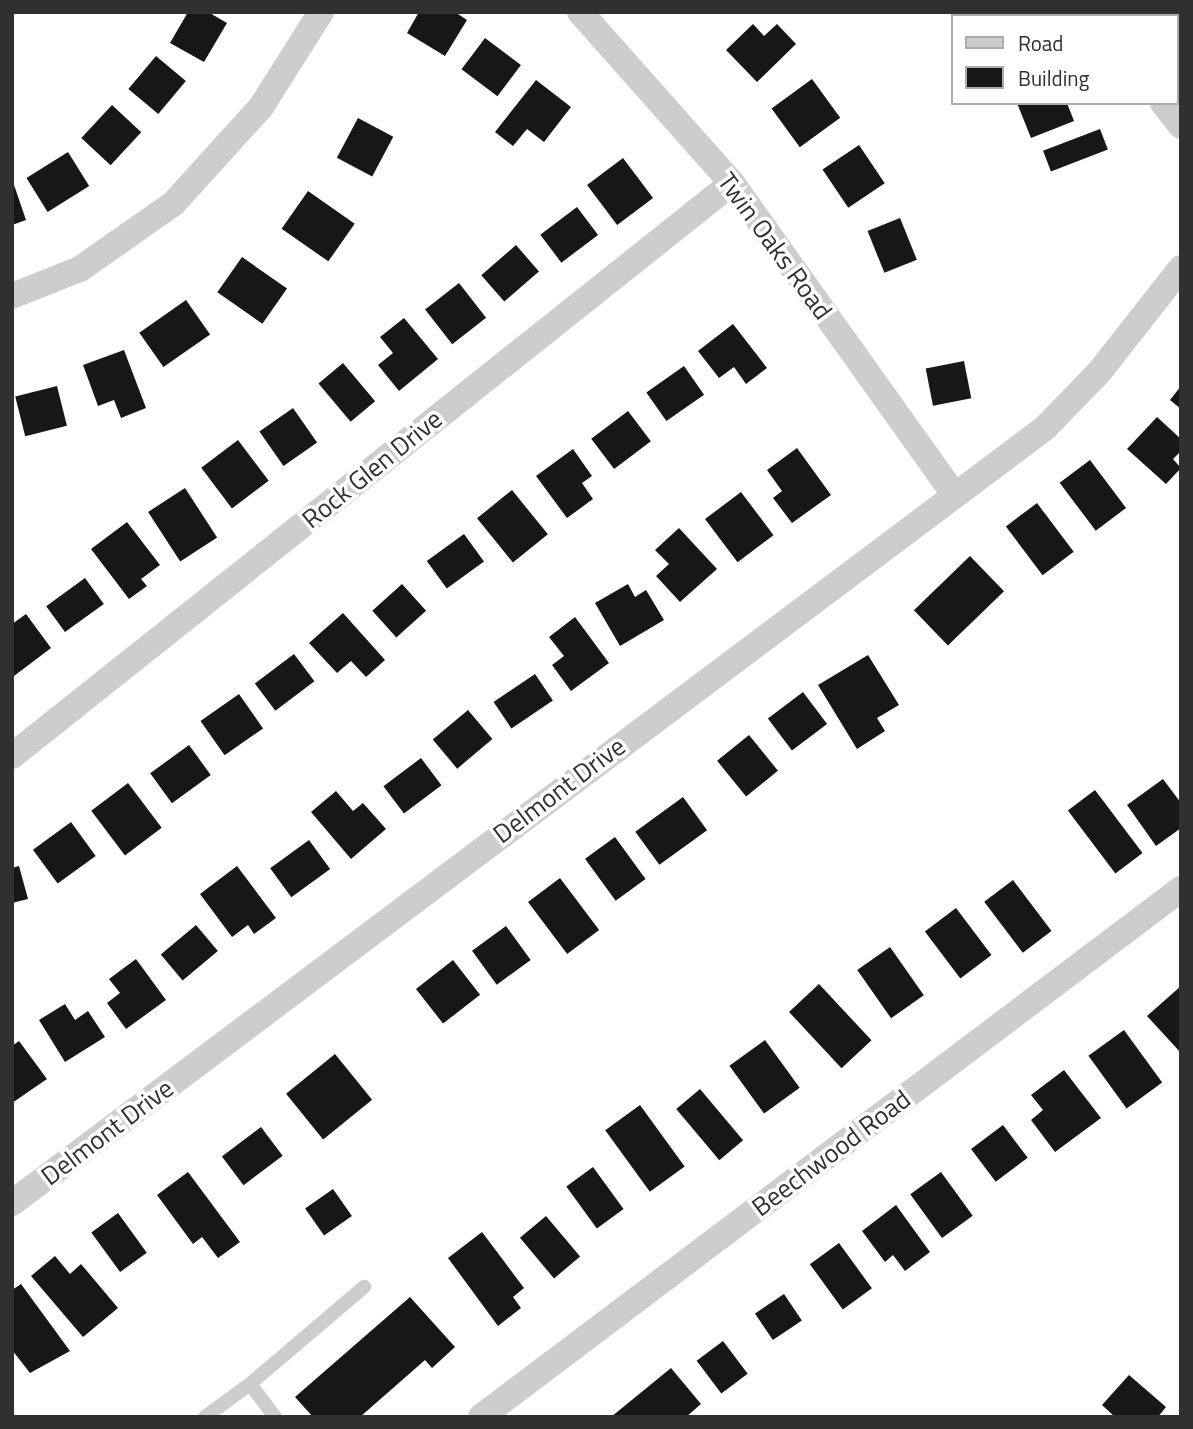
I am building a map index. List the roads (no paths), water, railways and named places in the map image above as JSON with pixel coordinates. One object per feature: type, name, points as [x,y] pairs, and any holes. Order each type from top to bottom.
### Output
[{"type":"street","points":[[12,296],[80,269],[173,204],[261,107],[321,12]]},
{"type":"street","name":"Twin Oaks Road","points":[[580,12],[732,183],[953,493]]},
{"type":"street","points":[[1165,105],[1181,126]]},
{"type":"street","name":"Rock Glen Drive","points":[[12,756],[732,183]]},
{"type":"street","name":"Delmont Drive","points":[[12,1203],[953,493],[1045,428],[1100,371],[1181,268]]},
{"type":"street","name":"Beechwood Road","points":[[481,1417],[1181,889]]},
{"type":"lane","points":[[205,1417],[250,1384],[364,1287]]},
{"type":"lane","points":[[250,1384],[275,1417]]}]
